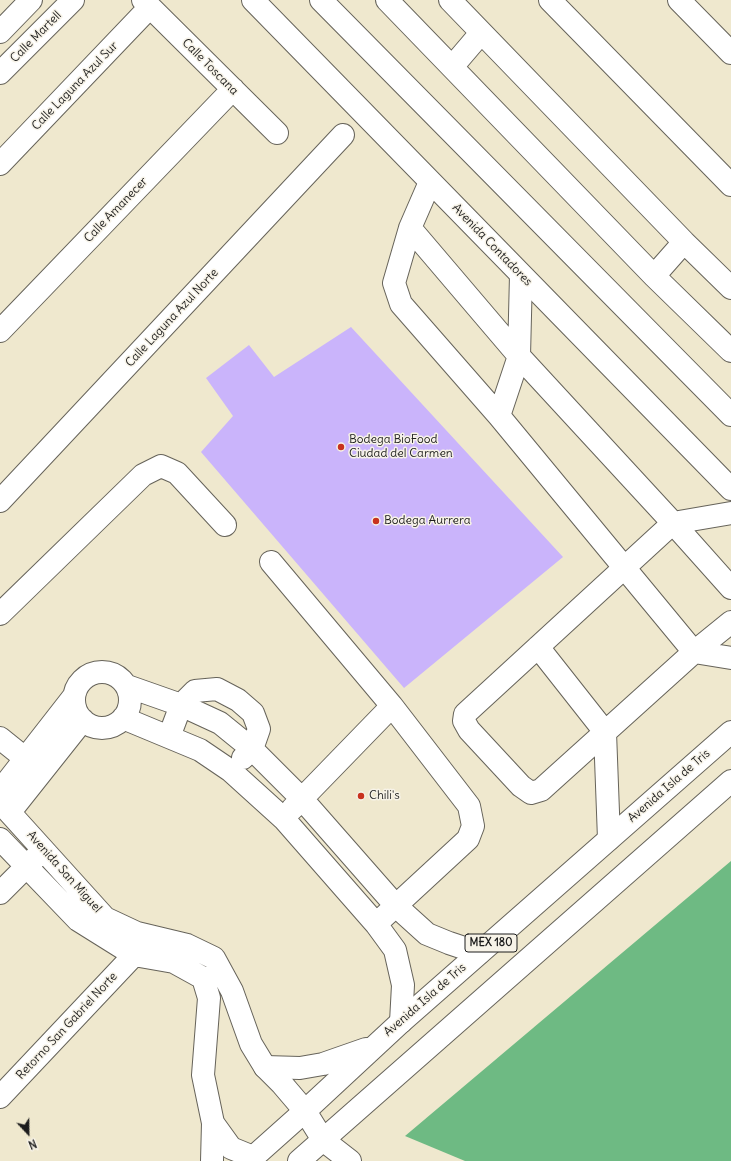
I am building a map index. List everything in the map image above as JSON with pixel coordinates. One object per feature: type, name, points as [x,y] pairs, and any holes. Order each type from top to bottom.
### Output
[{"type":"main road","points":[[0,32],[31,0]]},
{"type":"main road","name":"Calle Martell","points":[[0,74],[73,0]]},
{"type":"main road","name":"Avenida Contadores","points":[[253,0],[731,489]]},
{"type":"main road","points":[[321,0],[731,415]]},
{"type":"main road","points":[[387,0],[654,276],[731,351]]},
{"type":"main road","points":[[450,0],[684,242],[731,288]]},
{"type":"main road","points":[[550,0],[731,185]]},
{"type":"main road","points":[[679,0],[731,53]]},
{"type":"main road","name":"Calle Toscana","points":[[147,4],[277,133]]},
{"type":"main road","name":"Calle Laguna Azul Sur","points":[[0,164],[147,4]]},
{"type":"main road","points":[[452,67],[481,33]]},
{"type":"main road","name":"Calle Amanecer","points":[[0,331],[233,89]]},
{"type":"main road","name":"Calle Laguna Azul Norte","points":[[0,501],[344,135]]},
{"type":"main road","points":[[430,182],[410,228],[394,283],[401,304],[499,416],[694,652],[731,658]]},
{"type":"main road","points":[[410,228],[519,356],[731,588]]},
{"type":"main road","points":[[654,276],[684,242]]},
{"type":"main road","points":[[499,416],[519,356],[521,275]]},
{"type":"main road","points":[[0,614],[143,475],[161,466],[177,473],[225,525]]},
{"type":"main road","points":[[731,513],[673,523],[466,714],[464,721],[469,730],[521,786],[531,793],[541,790],[694,652],[731,622]]},
{"type":"main road","points":[[271,562],[392,706],[468,806],[473,826],[468,839],[376,924]]},
{"type":"main road","points":[[538,647],[605,732],[609,839]]},
{"type":"main road","points":[[97,672],[114,674],[122,679],[127,686],[130,694],[128,711],[116,724],[99,728],[83,720],[77,713],[74,705],[76,688],[88,675],[97,672]]},
{"type":"main road","points":[[127,686],[181,705],[220,723],[252,749],[302,799],[396,906],[427,934],[479,953]]},
{"type":"main road","points":[[169,736],[181,705],[195,691],[217,689],[238,700],[253,713],[259,729],[252,749],[231,771]]},
{"type":"main road","points":[[0,791],[74,696]]},
{"type":"main road","points":[[284,819],[392,706]]},
{"type":"main road","points":[[123,718],[200,750],[231,771],[284,819],[376,924],[395,950],[403,985],[401,1022]]},
{"type":"main road","points":[[5,807],[42,772],[83,720]]},
{"type":"main road","name":"Avenida Isla de Tris","points":[[255,1160],[373,1047],[731,732]]},
{"type":"main road","points":[[0,738],[42,772]]},
{"type":"main road","name":"MEX 180","points":[[299,1161],[731,781]]},
{"type":"main road","name":"Avenida San Miguel","points":[[5,807],[105,918],[137,933],[187,945],[214,958],[232,991],[251,1044],[265,1067],[305,1111],[323,1140]]},
{"type":"main road","name":"Avenida San Miguel","points":[[0,839],[78,920],[134,955],[174,962],[203,978],[209,998],[203,1075],[213,1123],[231,1148],[255,1160]]},
{"type":"main road","points":[[0,893],[43,850]]},
{"type":"main road","name":"Retorno San Gabriel Norte","points":[[0,1097],[134,955]]},
{"type":"main road","points":[[265,1067],[300,1068],[323,1064],[373,1047]]},
{"type":"main road","points":[[212,1161],[213,1123]]},
{"type":"main road","points":[[323,1140],[350,1161]]},
{"type":"green space","points":[[731,861],[731,1161],[465,1161],[405,1136]]},
{"type":"building","points":[[351,327],[563,557],[404,688],[201,452],[233,416],[206,378],[249,345],[274,377]]},
{"type":"place","name":"Bodega BioFood Ciudad del Carmen","points":[[341,447]]},
{"type":"place","name":"Bodega Aurrera","points":[[376,521]]},
{"type":"place","name":"Chili's","points":[[361,796]]}]
